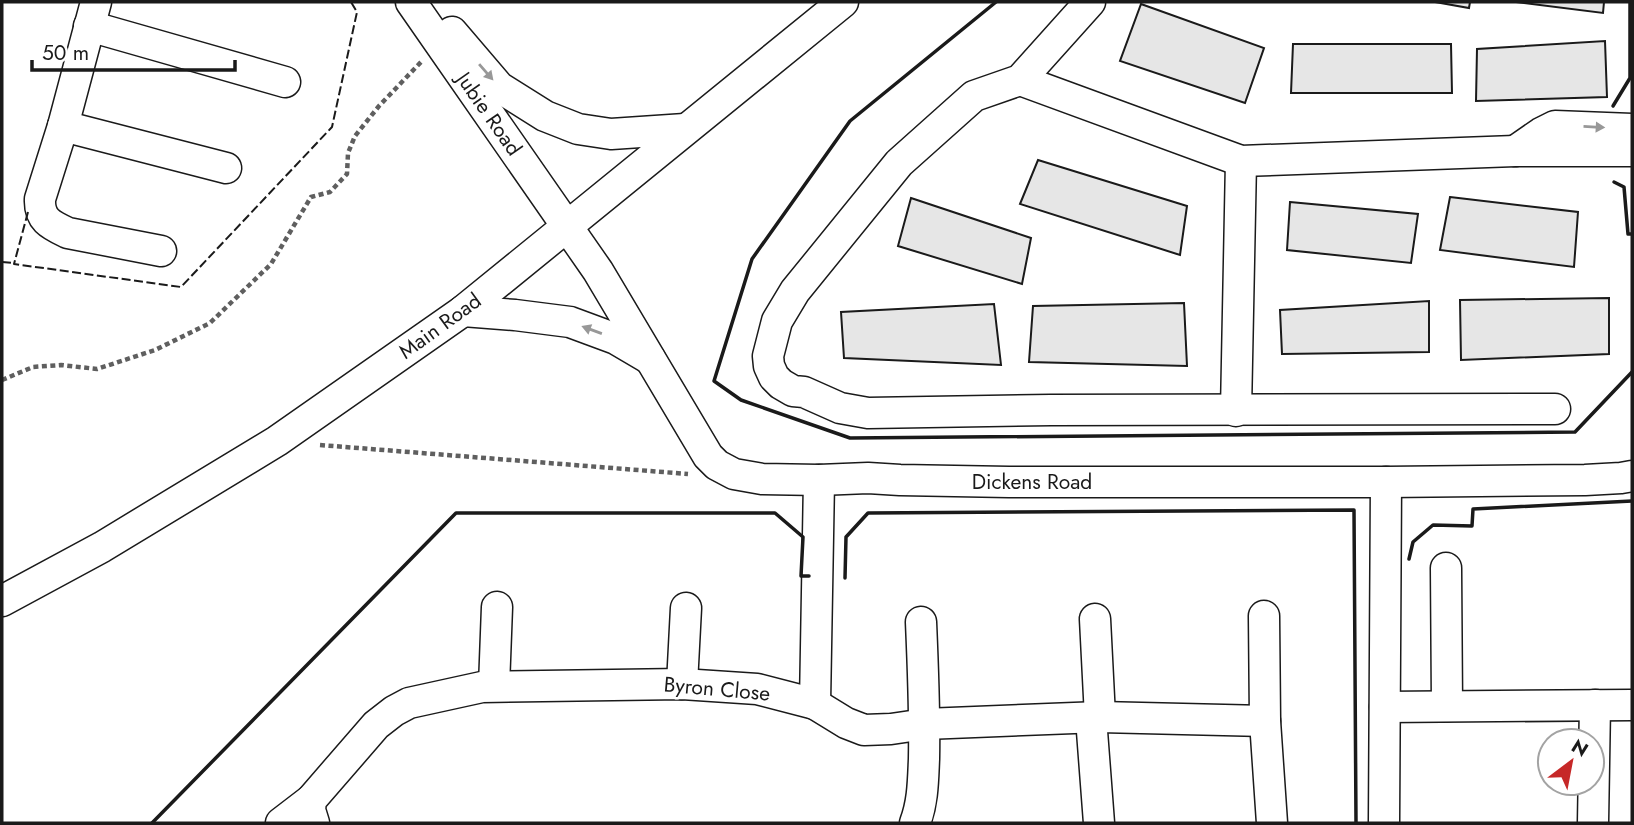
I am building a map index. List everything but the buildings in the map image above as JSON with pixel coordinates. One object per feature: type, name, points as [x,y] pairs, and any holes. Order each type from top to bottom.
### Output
[{"type":"street","name":"Jubie Road","points":[[411,2],[567,227]]},
{"type":"street","points":[[426,2],[499,87],[545,116],[578,129],[611,134],[685,129]]},
{"type":"street","name":"Main Road","points":[[2,601],[103,547],[277,441],[463,311],[843,2]]},
{"type":"street","points":[[1090,2],[1020,80],[974,96],[899,163],[795,291],[777,321],[768,356],[774,377],[781,384],[840,408],[868,413],[1555,409]]},
{"type":"street","points":[[161,251],[68,233],[45,220],[39,210],[93,14],[285,82]]},
{"type":"street","points":[[1020,80],[1241,161],[1632,150]]},
{"type":"street","points":[[63,126],[226,168]]},
{"type":"street","points":[[1515,152],[1541,132],[1555,126],[1632,129]]},
{"type":"street","points":[[1515,152],[1554,170],[1632,170]]},
{"type":"street","points":[[1236,411],[1241,161]]},
{"type":"street","name":"Dickens Road","points":[[567,227],[598,271],[708,456],[717,465],[734,474],[762,479],[868,478],[1009,482],[1386,482],[1585,480],[1632,476]]},
{"type":"street","points":[[463,311],[570,322],[616,340],[652,361]]},
{"type":"street","points":[[815,704],[819,480]]},
{"type":"street","points":[[1384,823],[1386,482]]},
{"type":"street","points":[[1446,568],[1447,706]]},
{"type":"street","points":[[494,687],[497,607]]},
{"type":"street","points":[[682,684],[685,608]]},
{"type":"street","points":[[1264,616],[1265,720],[1272,823]]},
{"type":"street","points":[[1095,619],[1099,823]]},
{"type":"street","points":[[915,823],[923,797],[925,724],[921,622]]},
{"type":"street","name":"Byron Close","points":[[281,823],[313,811],[376,724],[394,710],[409,703],[482,687],[682,684],[757,689],[815,704],[846,723],[864,730],[925,724],[1095,718],[1265,720]]},
{"type":"street","points":[[1593,823],[1595,705]]},
{"type":"street","points":[[1385,707],[1632,705]]},
{"type":"path","points":[[2,380],[33,367],[97,369],[155,350],[210,323],[271,264],[311,197],[330,192],[347,174],[348,153],[355,136],[379,106],[418,64],[442,47]]},
{"type":"path","points":[[277,441],[693,474]]},
{"type":"fence","points":[[28,212],[14,264],[181,287],[332,127],[357,12],[351,2]]},
{"type":"fence","points":[[2,262],[15,263]]},
{"type":"wall","points":[[996,2],[850,121],[752,259],[714,381],[741,400],[850,438],[1575,432],[1632,372]]},
{"type":"wall","points":[[1613,106],[1630,78],[1630,2]]},
{"type":"wall","points":[[1614,182],[1624,187],[1628,234],[1632,234]]},
{"type":"wall","points":[[1409,559],[1413,542],[1433,525],[1472,526],[1473,509],[1632,501]]},
{"type":"wall","points":[[845,578],[846,537],[868,513],[1354,510],[1356,823]]},
{"type":"wall","points":[[152,823],[456,513],[775,513],[803,537],[801,576],[809,576]]}]
